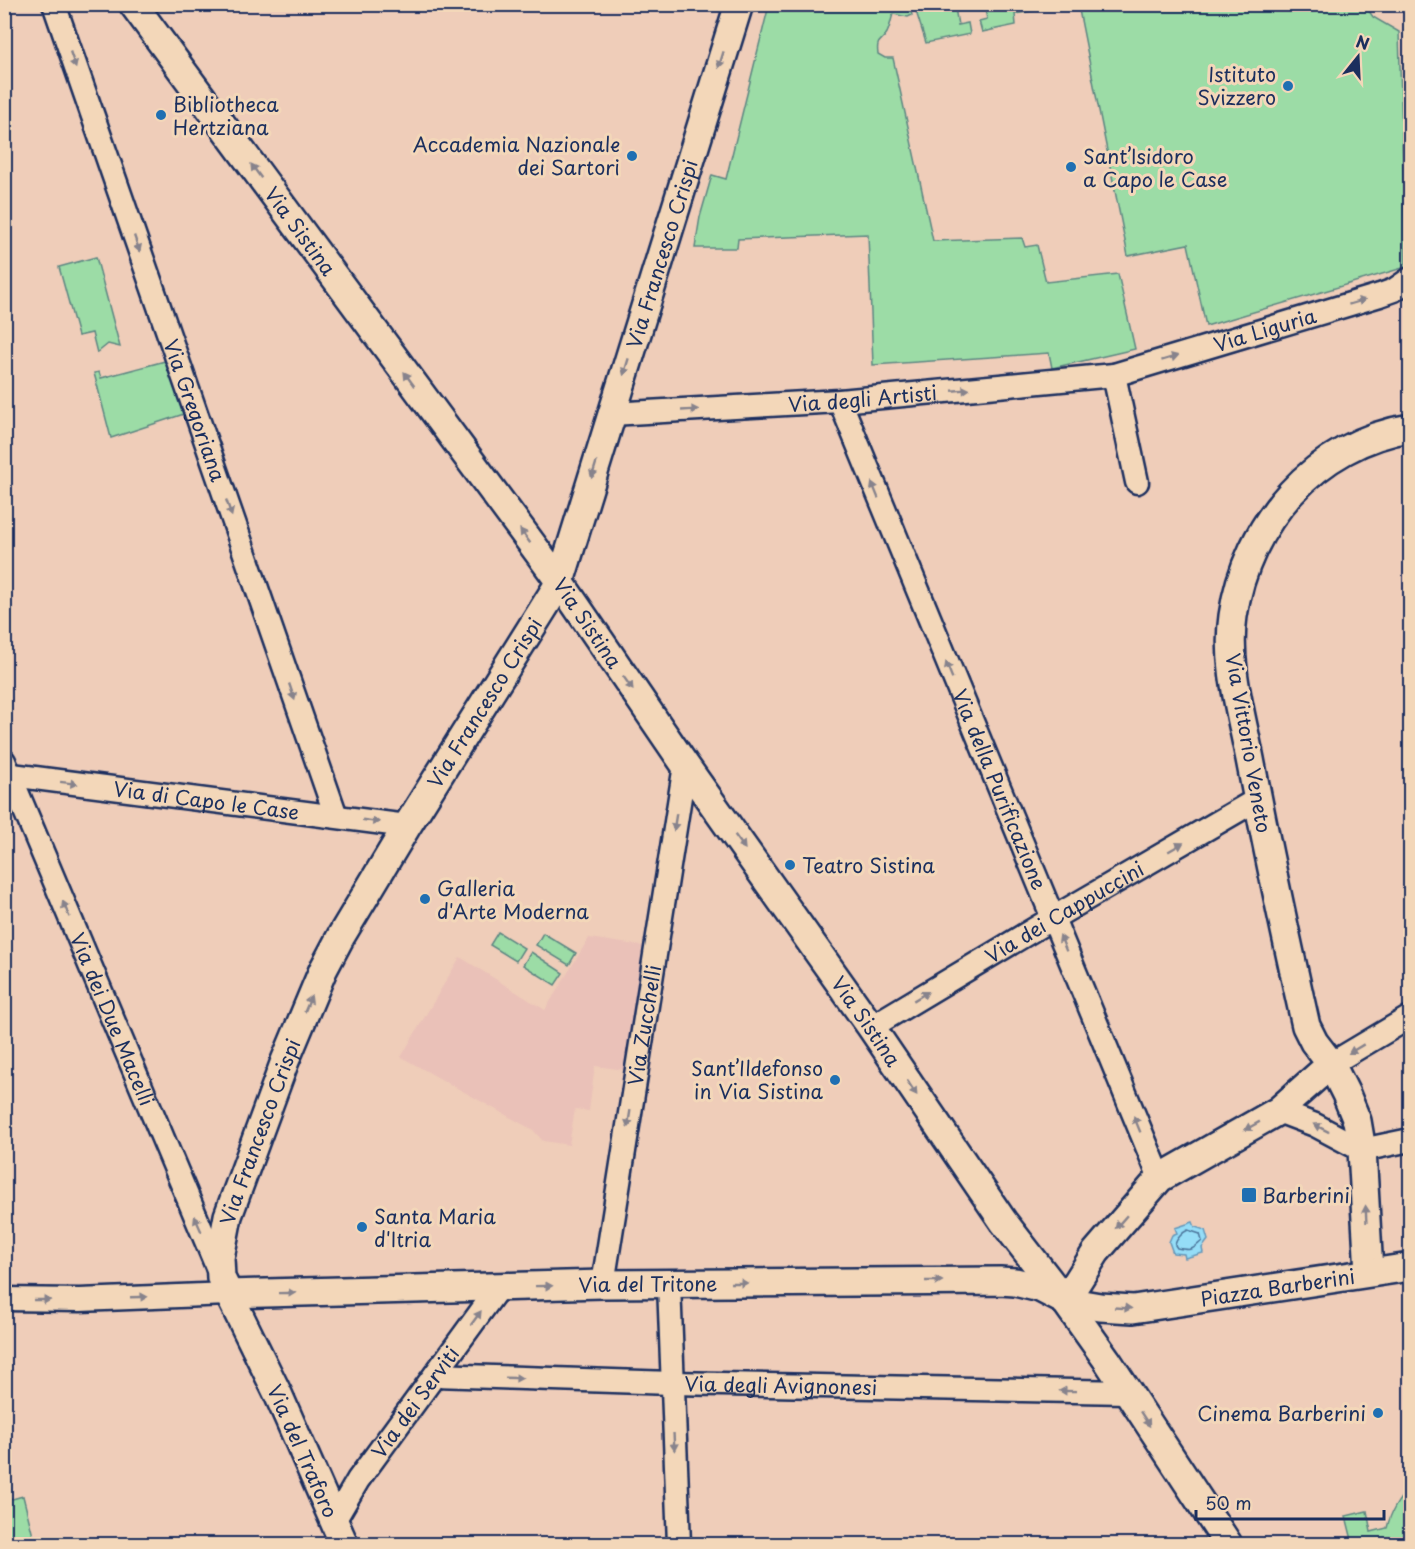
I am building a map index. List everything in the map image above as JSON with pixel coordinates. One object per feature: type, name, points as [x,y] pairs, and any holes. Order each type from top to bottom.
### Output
[{"type":"street","name":"Via Gregoriana","points":[[54,4],[336,816]]},
{"type":"street","name":"Via Sistina","points":[[133,4],[560,582],[997,1211],[1065,1301]]},
{"type":"street","name":"Via Francesco Crispi","points":[[225,1286],[220,1258],[228,1216],[307,1005],[341,936],[560,582],[739,4]]},
{"type":"street","name":"Via Liguria","points":[[1114,375],[1380,295],[1394,290],[1410,279]]},
{"type":"street","name":"Via degli Artisti","points":[[611,414],[840,401],[1114,375]]},
{"type":"street","points":[[1114,375],[1137,482]]},
{"type":"street","name":"Via della Purificazione","points":[[840,401],[1160,1178]]},
{"type":"street","name":"Via Vittorio Veneto","points":[[1331,1064],[1314,1042],[1306,1026],[1235,679],[1231,638],[1232,616],[1250,556],[1270,517],[1298,484],[1318,468],[1359,445],[1382,435],[1410,428]]},
{"type":"street","name":"Via Zucchelli","points":[[603,1284],[685,765]]},
{"type":"street","name":"Via di Capo le Case","points":[[7,770],[407,826]]},
{"type":"street","name":"Via dei Due Macelli","points":[[7,770],[225,1286]]},
{"type":"street","name":"Via dei Cappuccini","points":[[871,1028],[1053,918],[1258,799]]},
{"type":"street","points":[[1228,1545],[1107,1360],[1065,1301],[1102,1244],[1160,1178],[1278,1111],[1331,1064],[1410,1017]]},
{"type":"street","name":"Piazza Barberini","points":[[1065,1301],[1100,1307],[1133,1309],[1369,1272],[1362,1150],[1353,1108],[1331,1064]]},
{"type":"street","points":[[1278,1111],[1315,1125],[1362,1150],[1410,1140]]},
{"type":"street","points":[[1369,1272],[1410,1267]]},
{"type":"street","name":"Via del Tritone","points":[[225,1286],[499,1287],[603,1284],[1007,1282],[1040,1288],[1065,1301]]},
{"type":"street","points":[[669,1284],[679,1545]]},
{"type":"street","points":[[4,1299],[80,1300],[225,1286]]},
{"type":"street","name":"Via del Traforo","points":[[225,1286],[339,1533]]},
{"type":"street","name":"Via dei Serviti","points":[[339,1533],[358,1480],[499,1287]]},
{"type":"street","name":"Via degli Avignonesi","points":[[435,1375],[672,1383],[1127,1392]]},
{"type":"shaded area","points":[[589,938],[643,946],[625,1070],[595,1066],[589,1111],[575,1109],[569,1145],[543,1141],[533,1130],[401,1057],[460,957],[545,1010]]},
{"type":"green space","points":[[984,4],[1064,5],[1015,14],[1016,25],[982,32],[979,21],[987,19]]},
{"type":"green space","points":[[769,5],[909,5],[912,15],[908,17],[893,14],[887,33],[878,43],[878,54],[885,58],[893,58],[933,241],[1022,238],[1025,247],[1037,245],[1046,282],[1118,274],[1135,349],[1052,368],[1049,353],[873,365],[868,234],[738,239],[737,248],[695,248],[700,217],[712,175],[726,179]]},
{"type":"green space","points":[[914,5],[971,5],[955,8],[958,25],[968,23],[970,34],[926,43]]},
{"type":"green space","points":[[1078,5],[1365,5],[1373,17],[1399,32],[1406,267],[1206,326],[1188,244],[1128,256]]},
{"type":"green space","points":[[96,257],[120,347],[108,344],[97,353],[92,333],[78,336],[59,267]]},
{"type":"green space","points":[[169,360],[187,413],[111,438],[94,373],[99,372],[101,378]]},
{"type":"green space","points":[[498,932],[524,948],[516,961],[490,945]]},
{"type":"green space","points":[[543,933],[576,953],[569,965],[536,945]]},
{"type":"green space","points":[[531,952],[563,973],[555,985],[523,965]]},
{"type":"green space","points":[[1410,1487],[1410,1544],[1353,1544],[1346,1516],[1367,1511],[1371,1532],[1387,1528],[1396,1506]]},
{"type":"green space","points":[[23,1496],[35,1544],[5,1544],[5,1528],[8,1527],[5,1501]]},
{"type":"water","points":[[1193,1222],[1195,1227],[1205,1230],[1208,1240],[1202,1248],[1203,1253],[1185,1258],[1184,1254],[1173,1253],[1169,1242],[1172,1235],[1177,1233],[1175,1228]]},
{"type":"place","name":"Istituto Svizzero","points":[[1288,86]]},
{"type":"place","name":"Bibliotheca Hertziana","points":[[161,115]]},
{"type":"place","name":"Accademia Nazionale dei Sartori","points":[[632,156]]},
{"type":"place","name":"Sant’Isidoro a Capo le Case","points":[[1071,167]]},
{"type":"place","name":"Teatro Sistina","points":[[790,865]]},
{"type":"place","name":"Galleria d'Arte Moderna","points":[[425,899]]},
{"type":"place","name":"Sant’Ildefonso in Via Sistina","points":[[835,1080]]},
{"type":"place","name":"Barberini","points":[[1249,1195]]},
{"type":"place","name":"Santa Maria d'Itria","points":[[362,1227]]},
{"type":"place","name":"Cinema Barberini","points":[[1378,1413]]}]
